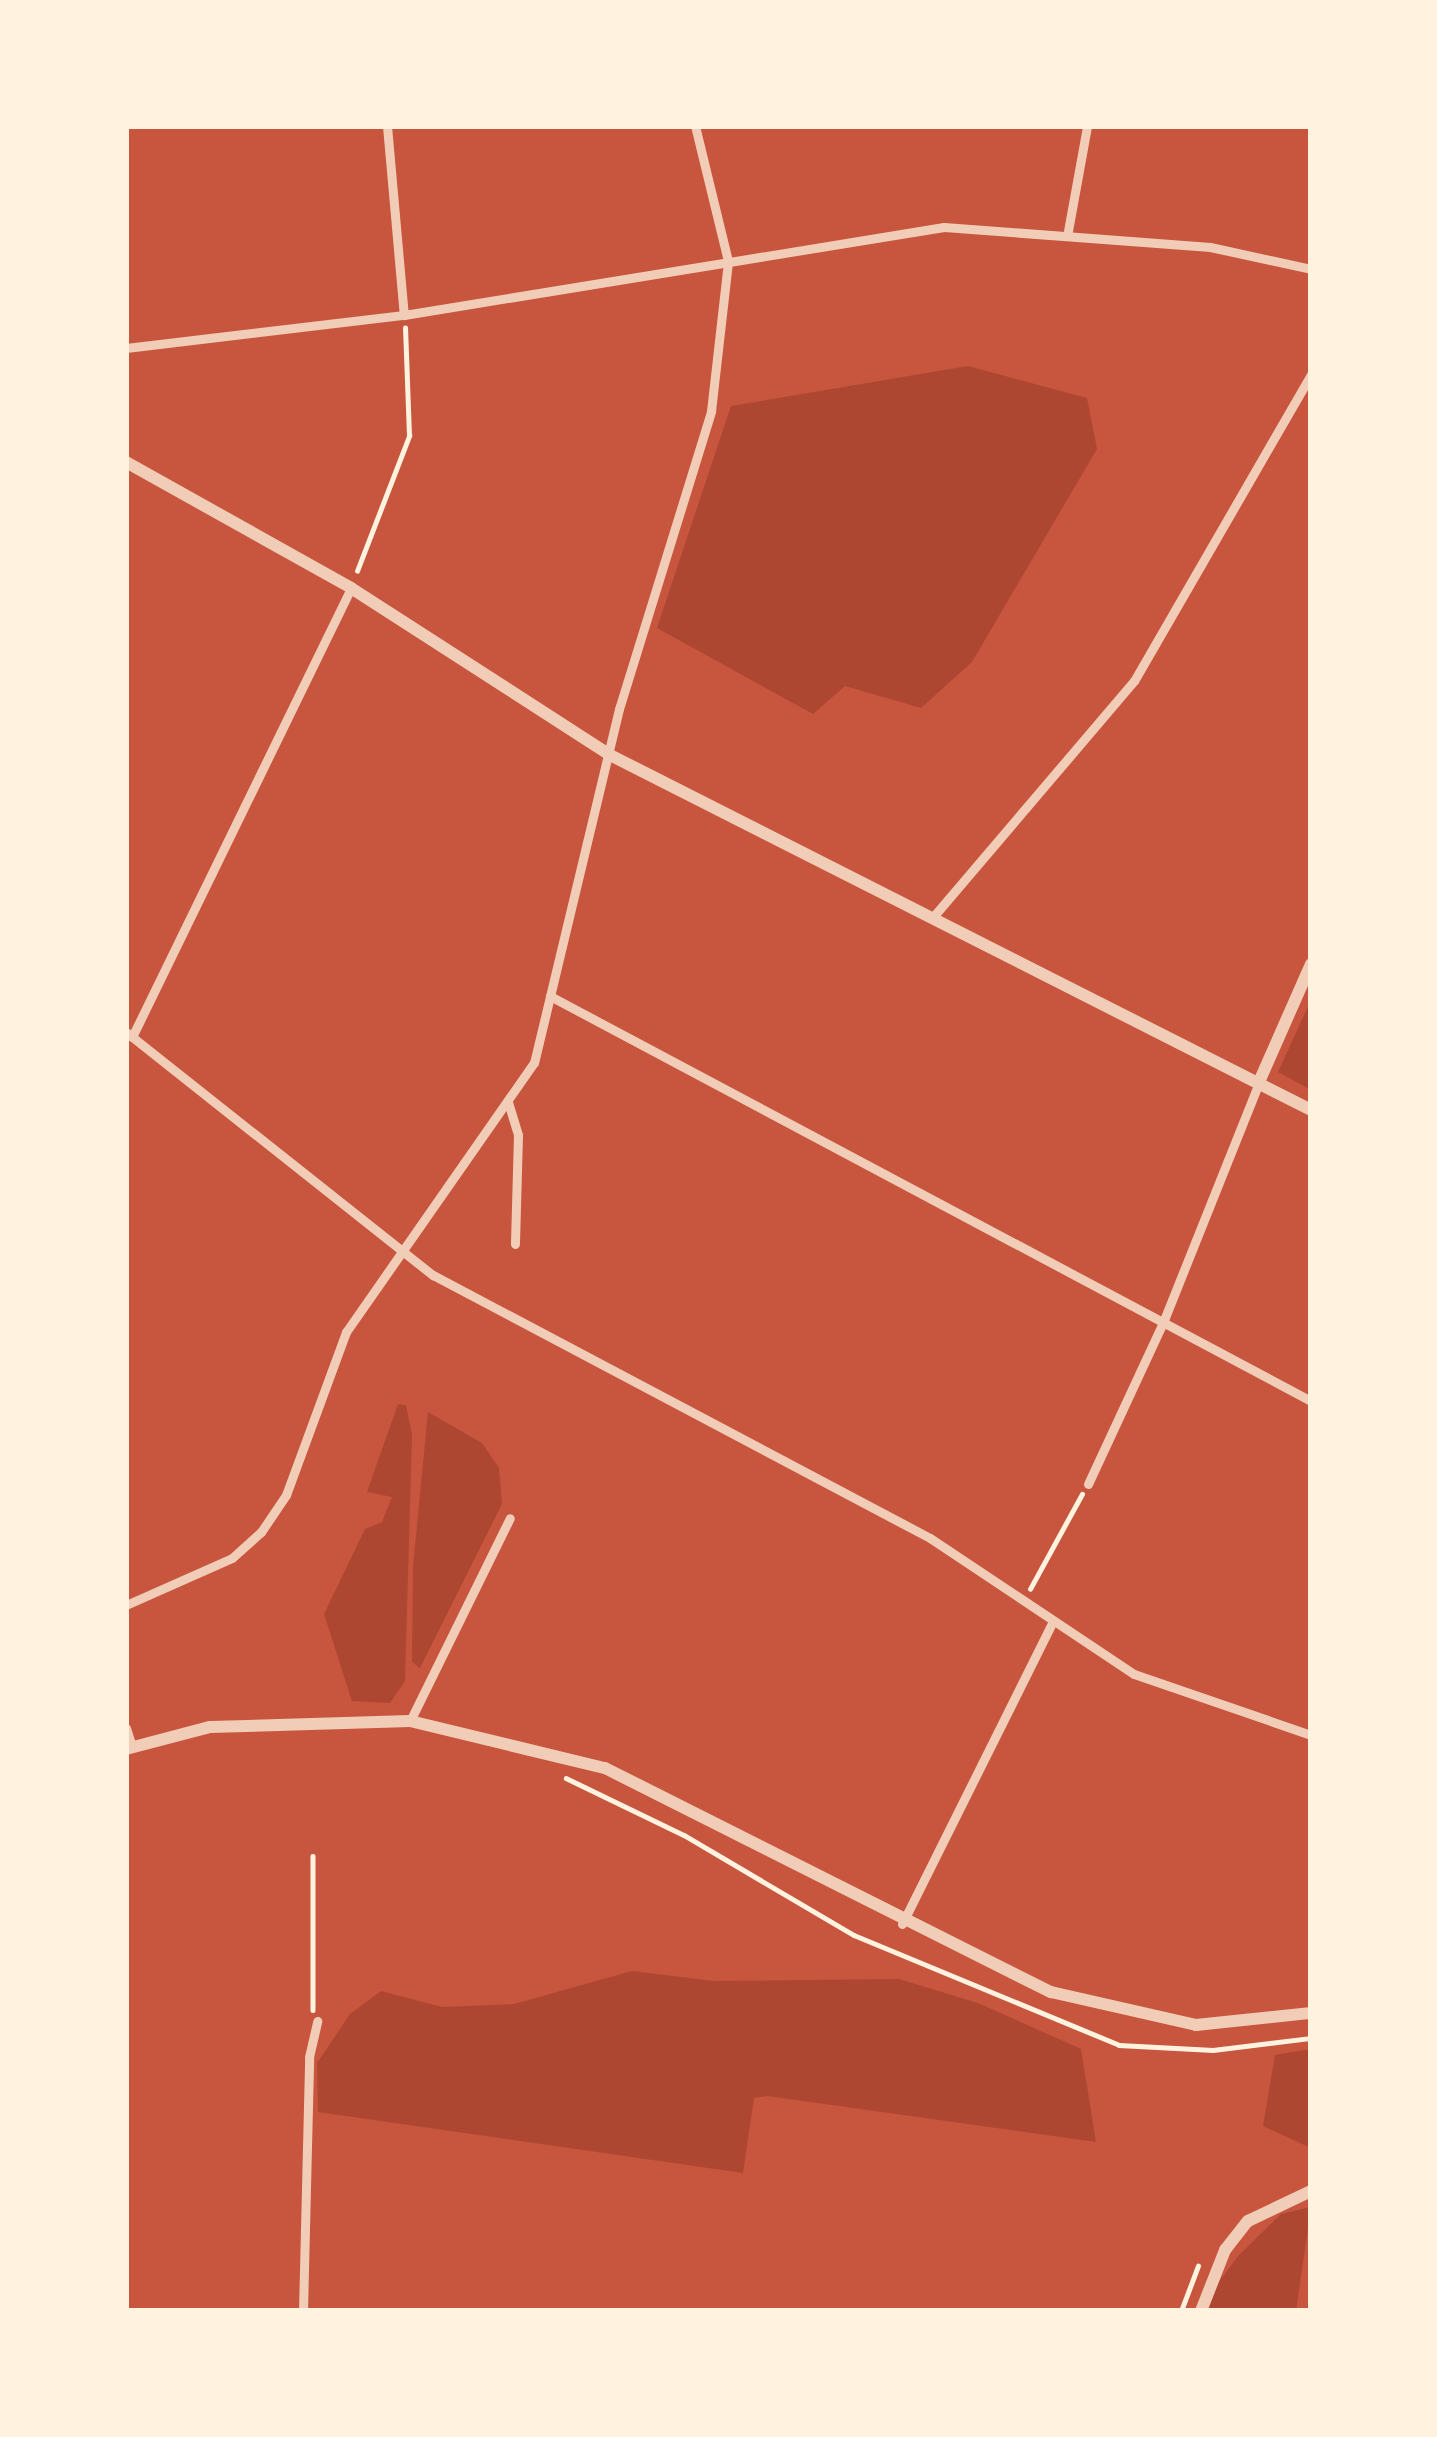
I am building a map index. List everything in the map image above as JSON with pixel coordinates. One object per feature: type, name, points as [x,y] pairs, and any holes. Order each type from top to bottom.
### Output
[{"type":"street","points":[[387,126],[404,315]]},
{"type":"street","points":[[126,1605],[232,1558],[261,1532],[286,1495],[346,1331],[395,1251],[533,1063],[612,756],[711,410],[728,261],[695,126]]},
{"type":"street","points":[[1068,231],[1087,126]]},
{"type":"street","points":[[126,348],[404,315],[944,227],[1068,231],[1210,247],[1311,269]]},
{"type":"street","points":[[933,917],[1133,681],[1311,375]]},
{"type":"street","points":[[126,462],[351,587],[612,756],[1311,1110]]},
{"type":"street","points":[[351,587],[129,1034],[395,1251],[529,1331],[930,1538],[1134,1674],[1311,1735]]},
{"type":"street","points":[[1088,1484],[1165,1320],[1258,1082],[1311,964]]},
{"type":"street","points":[[550,996],[1311,1401]]},
{"type":"street","points":[[508,1102],[518,1136],[515,1244]]},
{"type":"street","points":[[410,1720],[510,1518]]},
{"type":"street","points":[[902,1924],[1052,1623]]},
{"type":"street","points":[[126,1728],[129,1748],[210,1727],[410,1720],[605,1768],[902,1924],[1051,1993],[1138,2016],[1196,2025],[1311,2013]]},
{"type":"street","points":[[304,2311],[309,2057],[317,2021]]},
{"type":"street","points":[[1201,2311],[1226,2250],[1248,2221],[1311,2191]]},
{"type":"path","points":[[351,587],[410,436],[404,315]]},
{"type":"path","points":[[1024,1599],[1088,1484]]},
{"type":"path","points":[[558,1774],[684,1835],[854,1935],[1119,2044],[1213,2050],[1311,2038]]},
{"type":"path","points":[[313,1856],[308,1996],[317,2021]]},
{"type":"shaded area","points":[[968,366],[1087,398],[1097,449],[972,662],[921,708],[845,686],[813,714],[657,628],[731,406]]},
{"type":"shaded area","points":[[1311,1000],[1311,1090],[1278,1072]]},
{"type":"shaded area","points":[[398,1404],[406,1405],[412,1435],[405,1681],[390,1703],[352,1701],[324,1614],[365,1529],[382,1522],[392,1497],[367,1492]]},
{"type":"shaded area","points":[[428,1412],[482,1443],[499,1468],[502,1504],[420,1668],[412,1662],[413,1567]]},
{"type":"shaded area","points":[[632,1971],[714,1981],[899,1979],[978,2003],[1081,2049],[1096,2142],[767,2096],[754,2098],[743,2173],[318,2112],[317,2063],[350,2014],[381,1991],[442,2007],[514,2004]]},
{"type":"shaded area","points":[[1311,2049],[1311,2148],[1263,2126],[1275,2055]]},
{"type":"shaded area","points":[[1311,2207],[1296,2311],[1208,2311],[1213,2290],[1238,2256],[1281,2214]]}]
